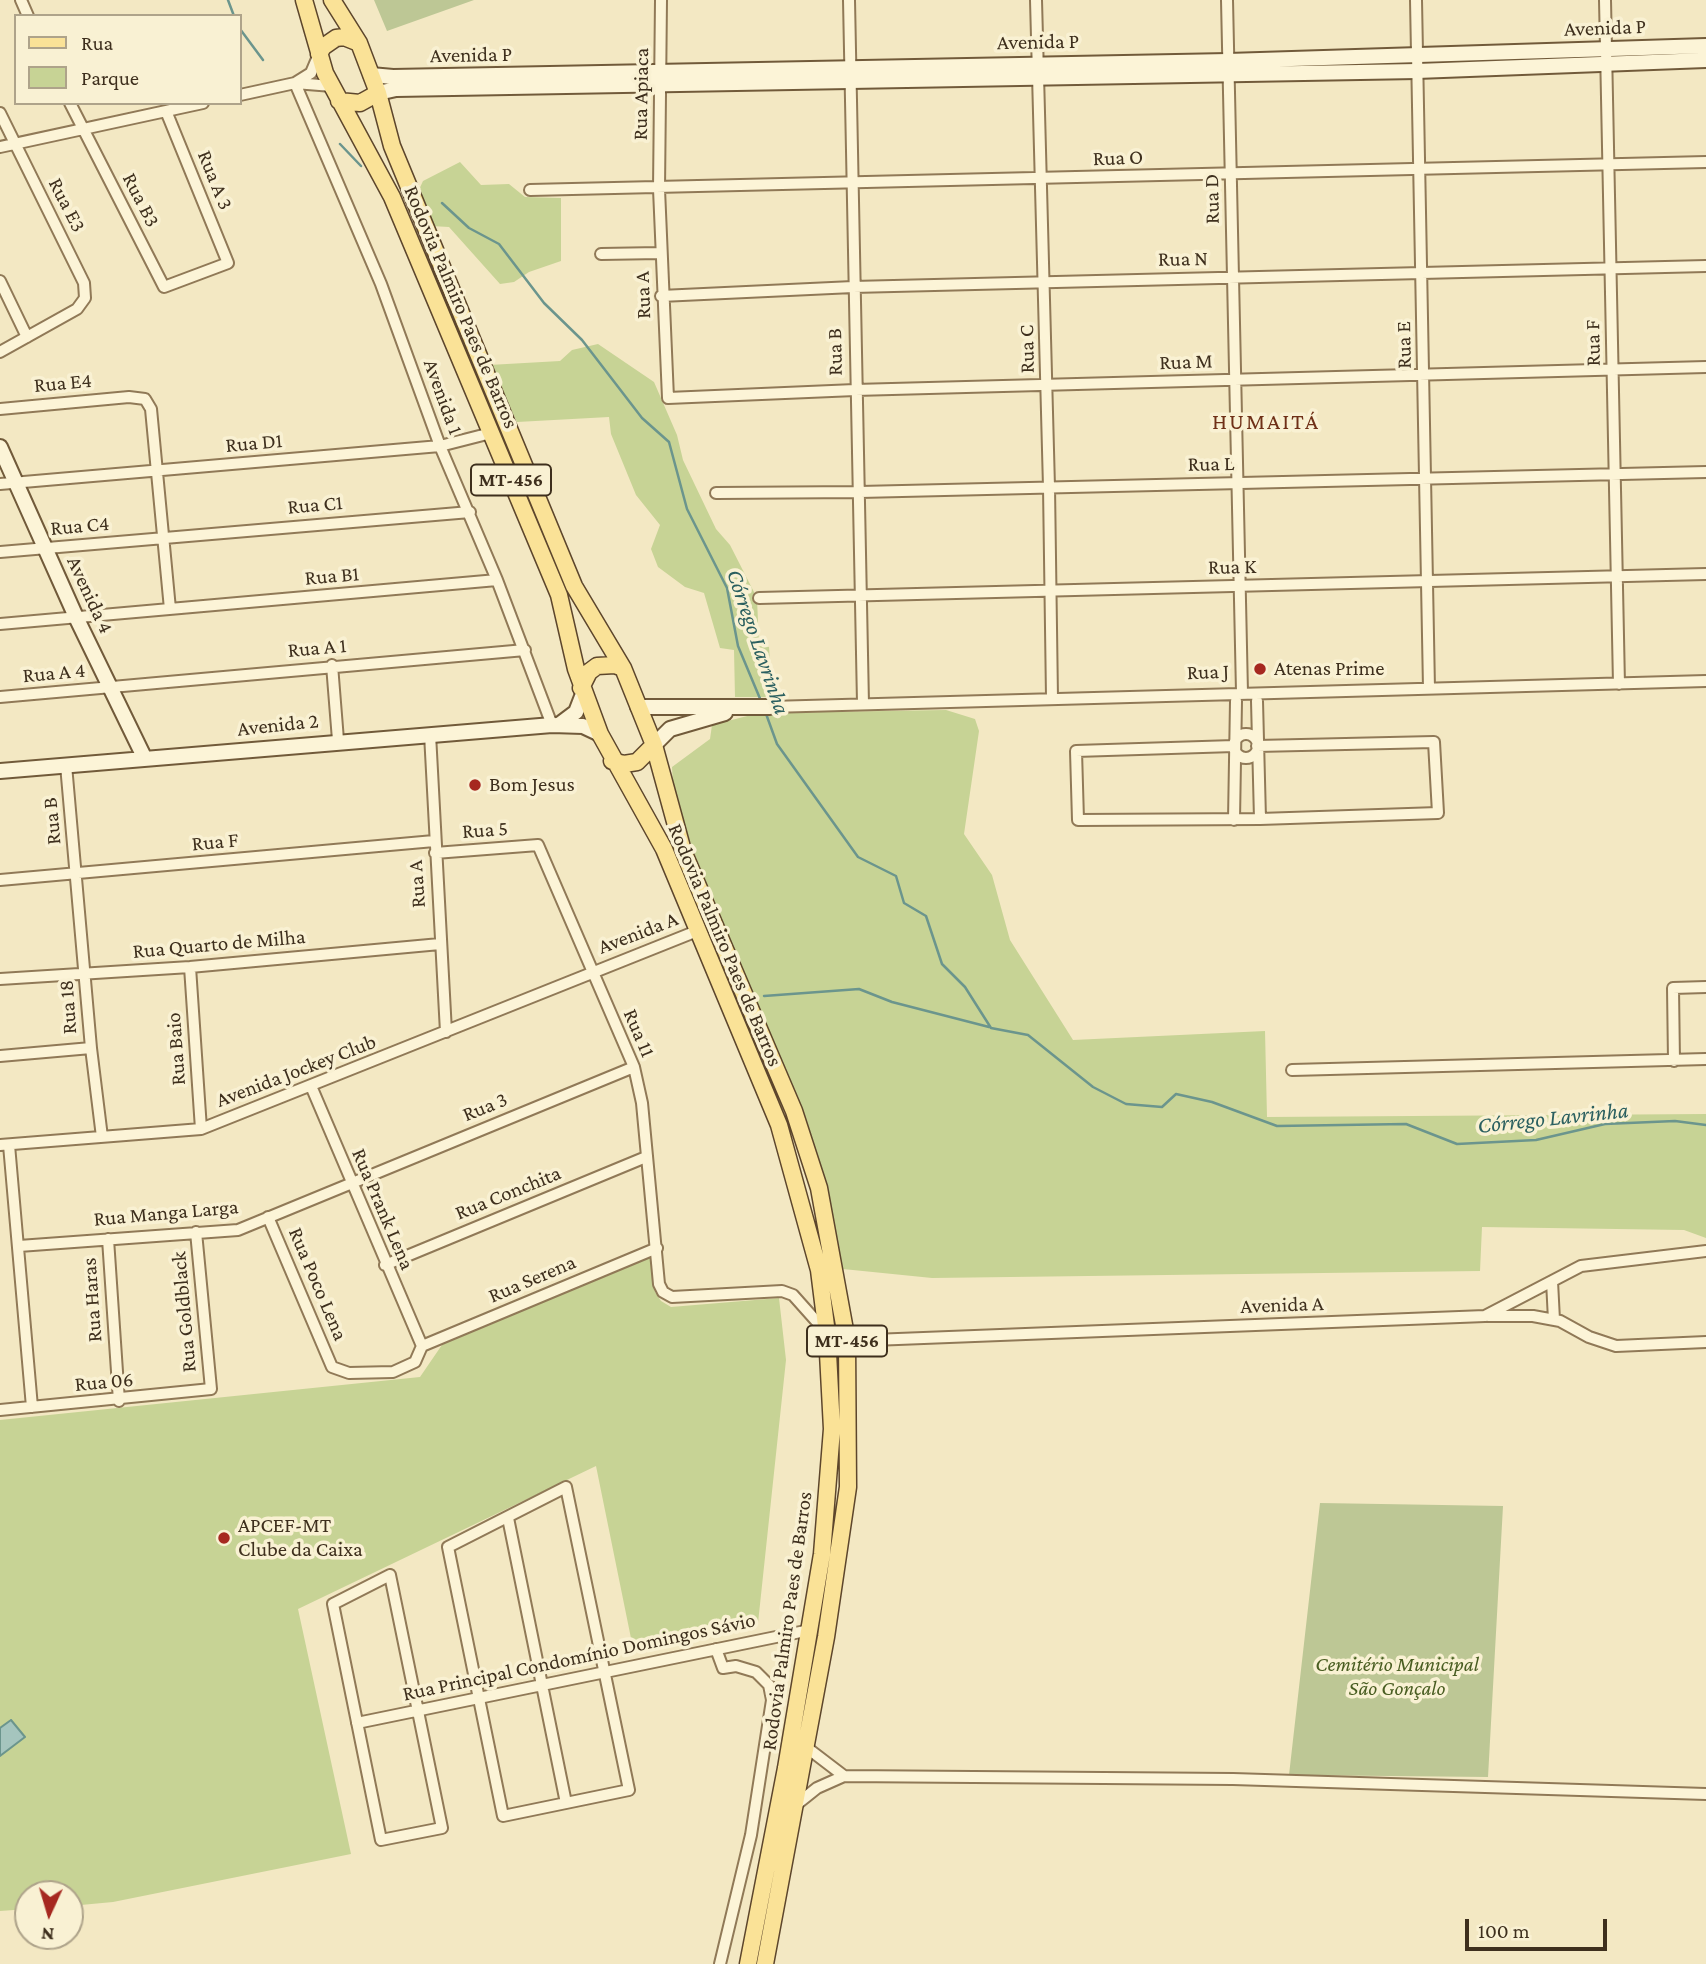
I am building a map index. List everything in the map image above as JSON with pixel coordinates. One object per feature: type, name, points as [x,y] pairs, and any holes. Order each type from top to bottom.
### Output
[{"type":"main road","name":"Rodovia Palmiro Paes de Barros","points":[[304,0],[319,54],[335,94],[392,197],[559,594],[582,691],[600,734],[612,761],[664,849],[786,1144],[819,1269],[827,1334],[832,1429],[822,1554],[748,1964]]},
{"type":"main road","name":"Rodovia Palmiro Paes de Barros","points":[[332,0],[359,43],[378,93],[391,146],[574,586],[623,668],[654,745],[683,851],[794,1111],[819,1188],[847,1341],[848,1488],[797,1804],[765,1964]]},
{"type":"main road","points":[[319,54],[323,47],[336,38],[344,37],[359,43]]},
{"type":"main road","points":[[335,94],[360,103],[378,93]]},
{"type":"main road","points":[[582,691],[589,671],[597,666],[615,665],[623,668]]},
{"type":"main road","points":[[612,761],[624,764],[637,762],[654,745]]},
{"type":"street","name":"Rua Apiaca","points":[[659,189],[661,0]]},
{"type":"street","name":"Rua B","points":[[849,0],[863,703]]},
{"type":"street","name":"Rua C","points":[[1036,0],[1045,281],[1052,698]]},
{"type":"street","name":"Rua D","points":[[1227,0],[1240,586],[1234,820]]},
{"type":"street","name":"Rua E","points":[[1416,0],[1429,688]]},
{"type":"street","name":"Rua F","points":[[1605,0],[1619,684]]},
{"type":"street","name":"Avenida P","points":[[852,75],[1037,63],[1417,71],[1706,46]]},
{"type":"street","points":[[242,95],[295,83],[310,73],[319,54]]},
{"type":"street","name":"Avenida P","points":[[378,93],[396,89],[660,79],[852,75],[1038,79],[1417,55],[1607,56],[1706,60]]},
{"type":"street","name":"Avenida P","points":[[372,75],[660,79]]},
{"type":"street","points":[[295,83],[335,94]]},
{"type":"street","name":"Avenida 1","points":[[295,83],[382,284],[440,446],[470,512],[556,724]]},
{"type":"street","name":"Rua B3","points":[[71,105],[164,287]]},
{"type":"street","points":[[0,147],[194,105]]},
{"type":"street","name":"Rua A 3","points":[[164,287],[228,263],[166,111]]},
{"type":"street","name":"Rua E3","points":[[0,113],[84,283],[85,298],[77,309],[27,337]]},
{"type":"street","name":"Rua O","points":[[530,190],[1040,180],[1706,162]]},
{"type":"street","name":"Rua A","points":[[659,189],[661,296],[668,398]]},
{"type":"street","points":[[601,254],[660,253]]},
{"type":"street","name":"Rua N","points":[[661,296],[1045,281],[1706,265]]},
{"type":"street","points":[[0,281],[27,337],[0,352]]},
{"type":"street","name":"Rua M","points":[[668,398],[855,390],[1706,367]]},
{"type":"street","name":"Rua E4","points":[[0,409],[130,397],[145,399],[151,409],[156,471]]},
{"type":"street","name":"Rua D1","points":[[0,484],[440,446],[491,433]]},
{"type":"street","name":"Avenida 4","points":[[0,447],[18,482],[76,617],[145,759]]},
{"type":"street","points":[[156,471],[170,609]]},
{"type":"street","name":"Rua L","points":[[716,493],[1706,472]]},
{"type":"street","name":"Rua C1","points":[[163,537],[470,512]]},
{"type":"street","name":"Rua C4","points":[[0,552],[163,537]]},
{"type":"street","name":"Rua K","points":[[759,598],[1706,575]]},
{"type":"street","name":"Rua B1","points":[[0,624],[497,580]]},
{"type":"street","name":"Rua A 1","points":[[112,687],[332,665],[525,650]]},
{"type":"street","points":[[332,665],[338,740]]},
{"type":"street","name":"Rua J","points":[[638,707],[770,707],[1052,698],[1239,696],[1706,681]]},
{"type":"street","name":"Rua A 4","points":[[0,697],[112,687]]},
{"type":"street","points":[[556,724],[576,712],[582,691]]},
{"type":"street","points":[[1257,701],[1260,819]]},
{"type":"street","name":"Rua J","points":[[654,745],[670,729],[686,722],[754,707]]},
{"type":"street","name":"Avenida 2","points":[[0,771],[338,740],[556,724],[583,726],[600,734]]},
{"type":"street","name":"Rua A","points":[[430,734],[446,1032]]},
{"type":"street","points":[[1245,734],[1255,739],[1258,746],[1252,756],[1244,758],[1237,754],[1234,746],[1238,737],[1245,734]]},
{"type":"street","points":[[1234,746],[1076,751],[1078,821],[1234,820],[1438,813],[1434,742],[1258,746]]},
{"type":"street","name":"Rua B","points":[[66,765],[75,874]]},
{"type":"street","name":"Rua 5","points":[[434,847],[538,845]]},
{"type":"street","name":"Rua 11","points":[[538,845],[634,1067],[642,1102],[659,1284],[663,1292],[672,1297],[782,1291],[793,1295],[827,1334]]},
{"type":"street","name":"Rua F","points":[[0,880],[434,847]]},
{"type":"street","name":"Rua 18","points":[[75,874],[90,1048],[102,1137]]},
{"type":"street","name":"Avenida A","points":[[592,971],[698,931]]},
{"type":"street","name":"Rua Quarto de Milha","points":[[0,979],[190,967],[440,944]]},
{"type":"street","name":"Rua Baio","points":[[190,967],[201,1129]]},
{"type":"street","name":"Avenida Jockey Club","points":[[5,1145],[201,1129],[592,971]]},
{"type":"street","points":[[1674,1060],[1673,988],[1706,987]]},
{"type":"street","points":[[0,1056],[90,1048]]},
{"type":"street","points":[[1292,1070],[1706,1059]]},
{"type":"street","name":"Rua 3","points":[[351,1182],[634,1067]]},
{"type":"street","name":"Rua Prank Lena","points":[[311,1086],[385,1265],[422,1346]]},
{"type":"street","points":[[5,1145],[19,1246],[33,1407]]},
{"type":"street","name":"Rua Conchita","points":[[385,1265],[646,1157]]},
{"type":"street","name":"Rua Manga Larga","points":[[19,1246],[238,1230],[351,1182]]},
{"type":"street","name":"Rua Poco Lena","points":[[268,1217],[332,1367],[349,1373],[393,1372],[415,1362],[422,1346]]},
{"type":"street","name":"Rua Goldblack","points":[[196,1232],[211,1389]]},
{"type":"street","name":"Rua Haras","points":[[108,1239],[118,1401]]},
{"type":"street","name":"Rua Serena","points":[[422,1346],[657,1248]]},
{"type":"street","name":"Avenida A","points":[[847,1341],[1485,1316],[1581,1266],[1706,1251]]},
{"type":"street","points":[[1552,1282],[1554,1320]]},
{"type":"street","points":[[1485,1316],[1533,1315],[1554,1320],[1616,1346],[1706,1342]]},
{"type":"street","name":"Rua 06","points":[[0,1410],[118,1401],[211,1389]]},
{"type":"street","points":[[566,1487],[605,1671],[629,1790],[503,1816],[449,1546],[566,1487]]},
{"type":"street","points":[[508,1518],[566,1803]]},
{"type":"street","points":[[390,1574],[442,1828],[381,1840],[357,1723],[333,1604],[390,1574]]},
{"type":"street","name":"Rua Principal Condomínio Domingos Sávio","points":[[357,1723],[810,1630]]},
{"type":"street","name":"Rodovia Palmiro Paes de Barros","points":[[716,1649],[723,1668],[736,1666],[756,1672],[769,1685],[772,1700],[751,1835],[720,1964]]},
{"type":"street","points":[[806,1747],[844,1776]]},
{"type":"street","points":[[797,1804],[817,1788],[844,1776],[1233,1779],[1706,1794]]},
{"type":"green space","points":[[374,0],[474,0],[387,31]]},
{"type":"green space","points":[[460,162],[481,185],[509,184],[525,197],[561,198],[561,261],[529,272],[514,282],[500,284],[449,227],[431,226],[417,194],[423,181]]},
{"type":"green space","points":[[598,344],[654,382],[677,435],[683,460],[716,529],[730,545],[757,598],[759,646],[769,647],[772,697],[735,697],[734,650],[720,648],[704,593],[685,587],[658,567],[651,549],[660,525],[636,495],[611,434],[609,417],[517,422],[489,365],[560,361],[572,350]]},
{"type":"green space","points":[[946,710],[975,719],[979,731],[964,834],[992,875],[1010,940],[1073,1040],[1265,1031],[1267,1117],[1706,1114],[1706,1238],[1684,1230],[1482,1227],[1480,1271],[932,1278],[843,1269],[805,1118],[692,848],[673,786],[672,767],[710,739],[712,725],[759,713]]},
{"type":"green space","name":"APCEF-MT Clube da Caixa","points":[[651,1257],[655,1292],[661,1301],[671,1307],[779,1298],[786,1360],[758,1623],[634,1653],[596,1466],[298,1609],[351,1854],[113,1902],[84,1905],[84,1880],[14,1880],[14,1910],[0,1911],[0,1420],[420,1377],[446,1339]]},
{"type":"green space","name":"Cemitério Municipal São Gonçalo","points":[[1320,1503],[1503,1506],[1488,1777],[1289,1775]]},
{"type":"water","points":[[11,1720],[25,1737],[0,1756],[0,1728]]},
{"type":"waterway","name":"Córrego Lavrinha","points":[[228,0],[233,14]]},
{"type":"waterway","name":"Córrego Lavrinha","points":[[242,32],[263,60]]},
{"type":"waterway","name":"Córrego Lavrinha","points":[[340,144],[361,166]]},
{"type":"waterway","name":"Córrego Lavrinha","points":[[442,203],[469,228],[499,244],[544,303],[582,340],[642,418],[669,442],[687,509],[727,588],[738,646],[761,701]]},
{"type":"waterway","name":"Córrego Lavrinha","points":[[765,711],[777,744],[858,857],[896,876],[904,903],[926,916],[942,964],[965,987],[991,1028],[1028,1035],[1093,1087],[1126,1104],[1162,1107],[1176,1094],[1212,1102],[1277,1126],[1406,1124],[1457,1144],[1536,1140],[1605,1124],[1675,1121],[1706,1125]]},
{"type":"waterway","points":[[764,996],[859,989],[892,1002],[989,1027]]},
{"type":"place","name":"Atenas Prime","points":[[1260,669]]},
{"type":"place","name":"Bom Jesus","points":[[475,785]]},
{"type":"place","name":"APCEF-MT Clube da Caixa","points":[[224,1538]]},
{"type":"district","name":"HUMAITÁ","points":[[1266,422]]}]
